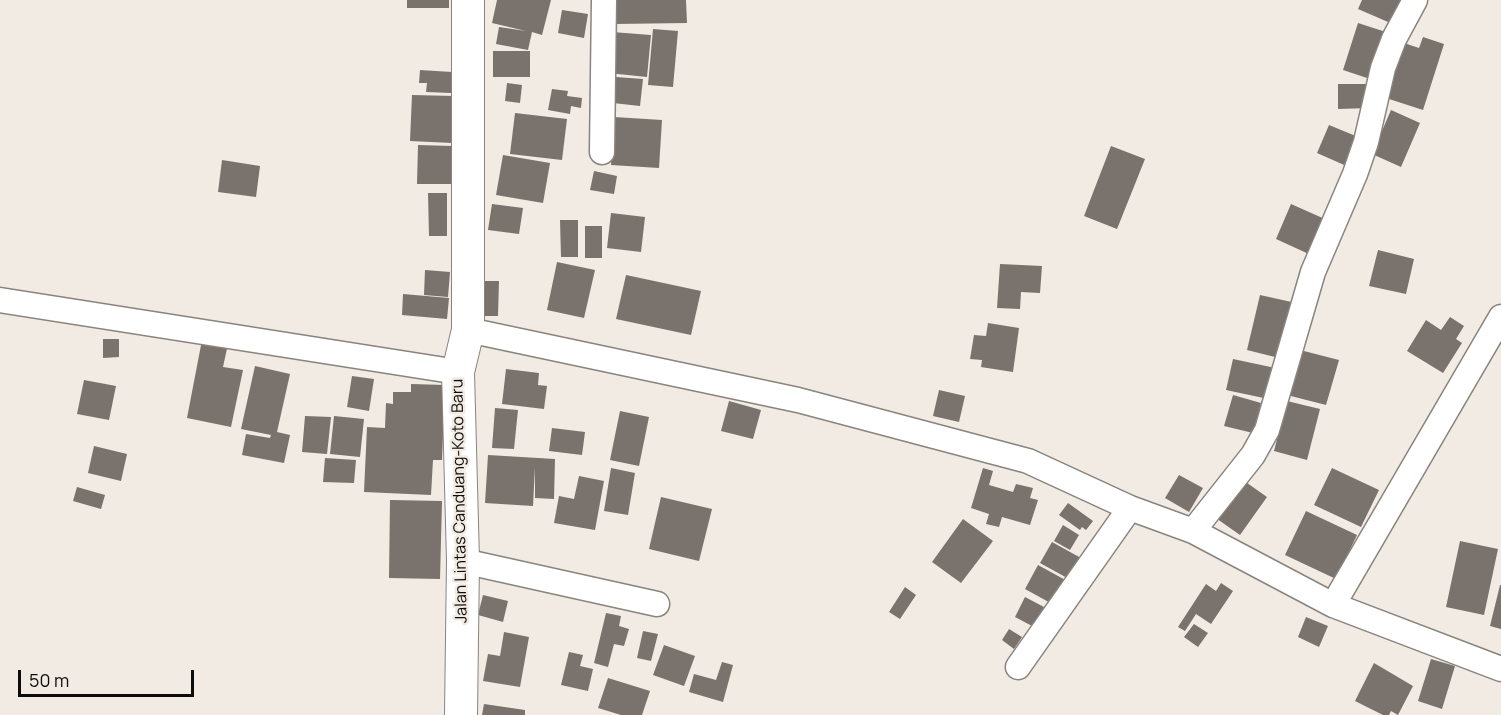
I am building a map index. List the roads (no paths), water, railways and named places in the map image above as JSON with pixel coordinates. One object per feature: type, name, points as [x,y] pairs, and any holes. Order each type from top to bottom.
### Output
[{"type":"main road","name":"Jalan Lintas Canduang-Koto Baru","points":[[461,715],[464,561],[458,372],[468,330],[468,0]]},
{"type":"street","points":[[602,152],[604,0]]},
{"type":"street","points":[[1193,531],[1253,454],[1267,430],[1313,272],[1355,174],[1366,142],[1383,68],[1394,39],[1415,0]]},
{"type":"street","points":[[0,300],[458,372]]},
{"type":"street","points":[[1333,604],[1501,317]]},
{"type":"street","points":[[468,330],[798,400],[1028,461],[1130,508],[1193,531],[1333,604],[1501,669]]},
{"type":"street","points":[[1018,667],[1130,508]]},
{"type":"street","points":[[464,561],[657,604]]}]
